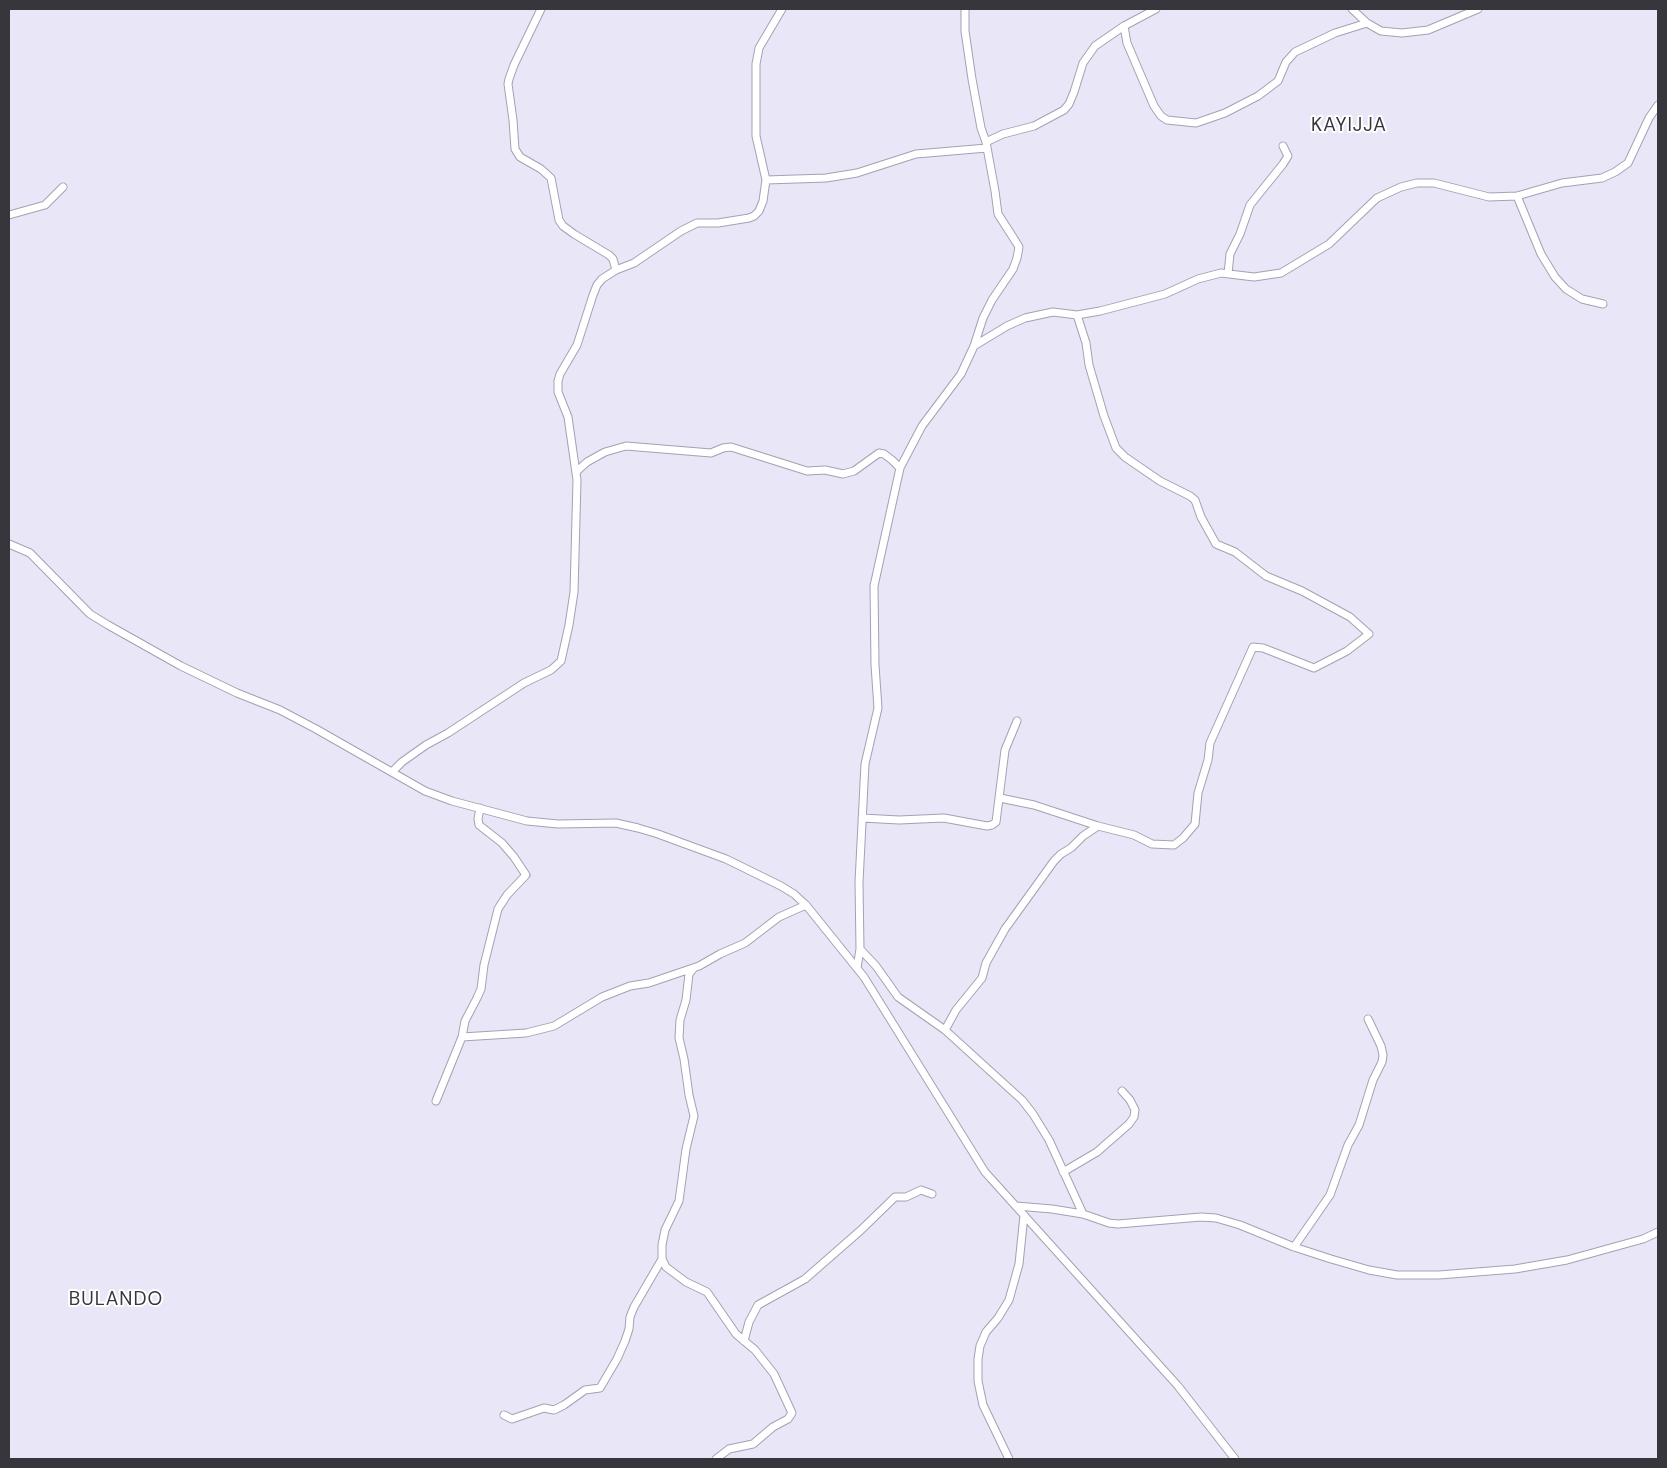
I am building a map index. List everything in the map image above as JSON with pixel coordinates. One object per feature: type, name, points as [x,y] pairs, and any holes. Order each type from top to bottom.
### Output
[{"type":"street","points":[[541,9],[514,65],[508,84],[515,149],[520,157],[552,178],[559,220],[563,226],[609,255],[613,259],[616,270]]},
{"type":"street","points":[[392,772],[402,762],[426,745],[448,733],[524,683],[551,670],[561,661],[574,592],[577,480],[570,426],[558,392],[560,374],[578,345],[597,285],[610,273],[634,263],[681,231],[697,223],[718,223],[749,218],[759,211],[764,201],[766,180],[756,136],[756,64],[759,48],[782,9]]},
{"type":"street","points":[[857,968],[860,949],[859,882],[865,764],[878,708],[875,665],[874,586],[900,468],[922,426],[961,374],[974,346],[983,318],[1018,258],[1019,247],[998,214],[996,191],[986,145],[980,128],[972,79],[965,31],[965,9]]},
{"type":"street","points":[[766,180],[826,178],[857,173],[916,154],[986,145],[1003,134],[1034,126],[1064,110],[1069,104],[1083,63],[1095,46],[1124,26],[1156,9]]},
{"type":"street","points":[[1352,9],[1366,23],[1381,31],[1402,33],[1428,30],[1478,9]]},
{"type":"street","points":[[1124,26],[1127,43],[1154,106],[1161,116],[1167,120],[1196,123],[1225,113],[1258,96],[1278,81],[1286,62],[1296,52],[1335,33],[1366,23]]},
{"type":"street","points":[[974,346],[1007,326],[1025,318],[1053,312],[1077,314],[1100,312],[1144,301],[1198,279],[1221,273],[1254,277],[1281,273],[1330,244],[1377,198],[1401,187],[1434,183],[1489,197],[1517,196],[1562,183],[1602,178],[1616,172],[1628,163],[1649,118],[1658,105]]},
{"type":"street","points":[[1228,274],[1230,254],[1240,234],[1250,205],[1288,156],[1283,146]]},
{"type":"street","points":[[9,215],[45,205],[63,187]]},
{"type":"street","points":[[1517,196],[1541,254],[1555,276],[1566,289],[1582,299],[1603,304]]},
{"type":"street","points":[[1000,798],[1034,805],[1098,826],[1134,835],[1152,844],[1174,845],[1195,824],[1198,792],[1208,760],[1210,743],[1253,647],[1263,648],[1314,668],[1347,652],[1369,634],[1350,617],[1302,591],[1266,576],[1235,552],[1216,544],[1194,500],[1190,496],[1160,481],[1125,457],[1116,448],[1104,416],[1089,365],[1086,342],[1077,314]]},
{"type":"street","points":[[576,472],[605,452],[626,446],[711,453],[731,447],[807,470],[825,470],[843,474],[854,471],[879,453],[884,454],[900,468]]},
{"type":"street","points":[[9,544],[30,553],[90,614],[108,625],[181,666],[316,729],[425,791],[452,801],[527,821],[558,824],[616,823],[658,834],[726,860],[794,894],[806,905],[864,977],[985,1172],[1178,1386],[1235,1459]]},
{"type":"street","points":[[862,818],[898,820],[944,818],[987,826],[996,822],[1005,750],[1017,721]]},
{"type":"street","points":[[436,1102],[462,1037],[465,1020],[481,989],[484,966],[498,909],[507,895],[526,875],[502,843],[479,825],[480,808]]},
{"type":"street","points":[[945,1030],[956,1010],[982,978],[986,963],[1005,930],[1054,861],[1083,836],[1098,826]]},
{"type":"street","points":[[462,1037],[526,1033],[554,1026],[602,996],[630,986],[650,983],[692,969],[745,943],[779,917],[806,905]]},
{"type":"street","points":[[860,949],[876,966],[898,997],[945,1030],[1011,1090],[1034,1114],[1049,1140],[1083,1214]]},
{"type":"street","points":[[692,969],[689,974],[686,1000],[680,1020],[680,1038],[694,1116],[686,1149],[679,1201],[666,1230],[662,1245],[662,1259],[666,1267],[686,1282],[707,1292],[736,1334],[755,1350],[774,1374],[790,1406],[791,1416],[773,1427],[753,1444],[729,1449],[716,1459]]},
{"type":"street","points":[[1294,1247],[1330,1195],[1348,1145],[1359,1124],[1373,1080],[1382,1062],[1383,1055],[1368,1019]]},
{"type":"street","points":[[1063,1172],[1101,1149],[1129,1124],[1134,1117],[1135,1110],[1130,1100],[1122,1091]]},
{"type":"street","points":[[744,1341],[749,1322],[758,1304],[805,1279],[895,1197],[906,1197],[921,1190],[932,1194]]},
{"type":"street","points":[[1016,1206],[1083,1214],[1109,1223],[1118,1224],[1201,1217],[1216,1218],[1240,1225],[1294,1247],[1369,1270],[1398,1275],[1439,1275],[1515,1269],[1567,1260],[1643,1239],[1658,1232]]},
{"type":"street","points":[[1009,1459],[983,1405],[978,1381],[978,1359],[980,1346],[986,1332],[998,1318],[1009,1300],[1018,1264],[1024,1215]]},
{"type":"street","points":[[504,1415],[512,1419],[544,1408],[554,1410],[584,1390],[600,1388],[618,1359],[629,1330],[630,1316],[634,1307],[662,1259]]},
{"type":"district","name":"KAYIJJA","points":[[1349,126]]},
{"type":"district","name":"BULANDO","points":[[116,1300]]}]
